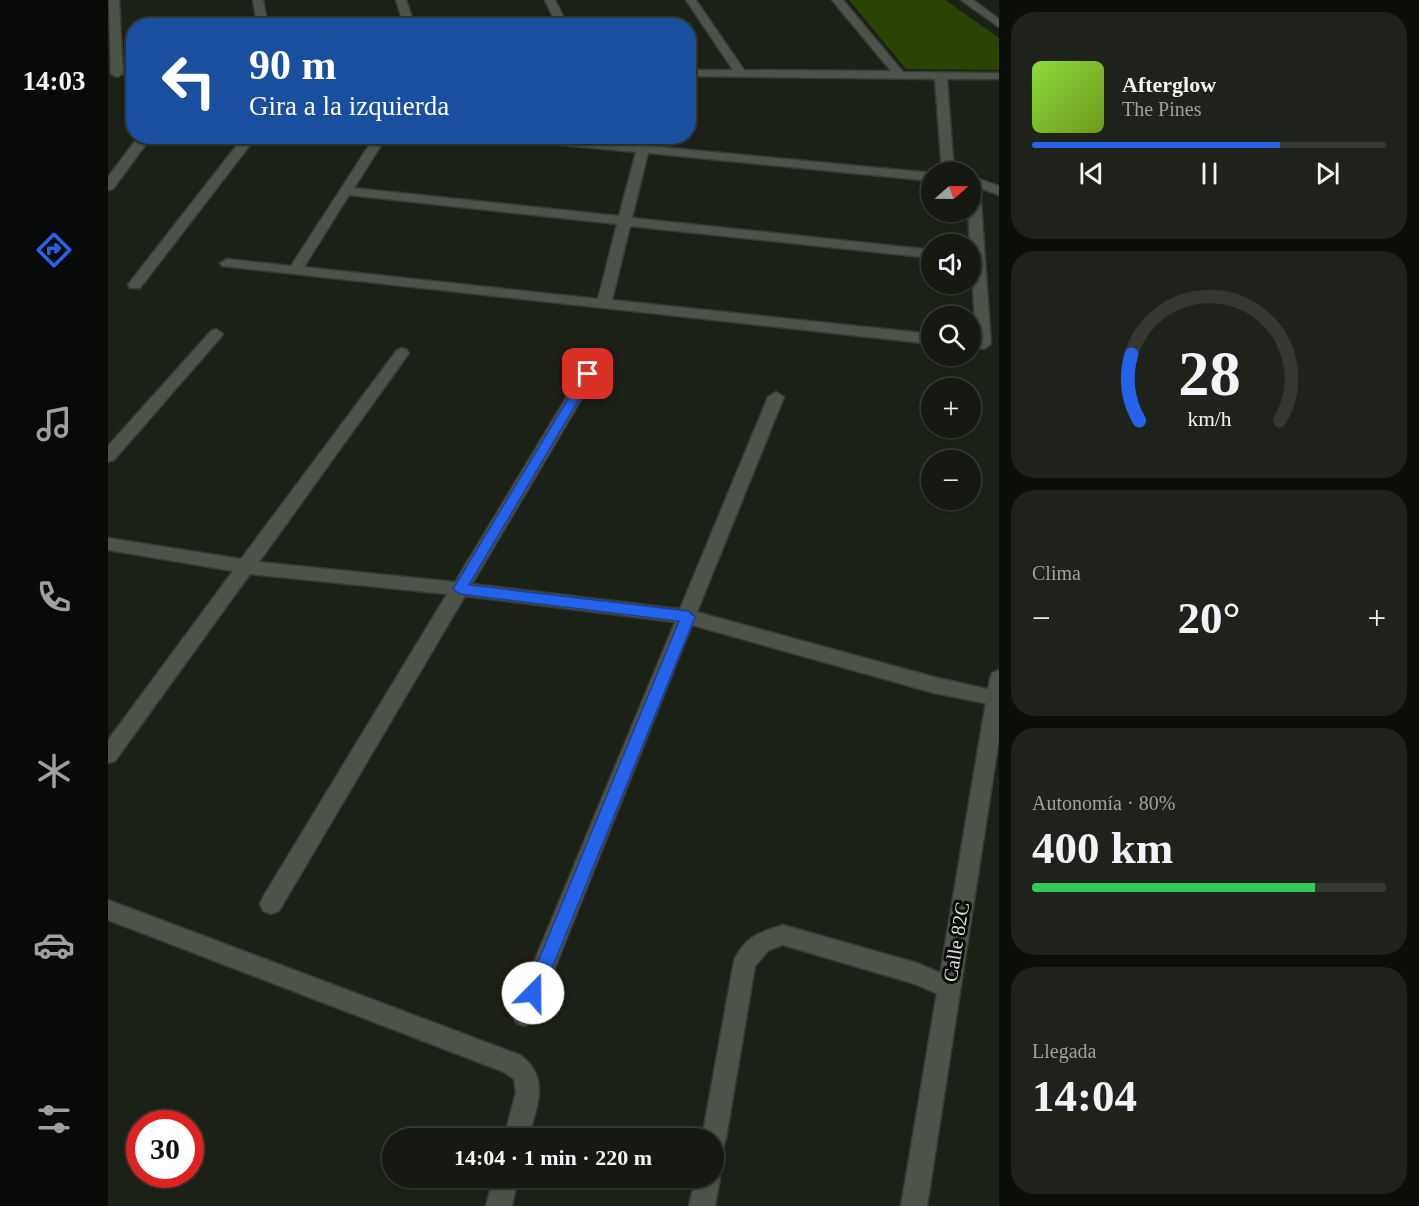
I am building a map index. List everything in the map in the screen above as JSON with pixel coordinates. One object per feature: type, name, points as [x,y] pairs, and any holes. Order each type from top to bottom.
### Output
[{"type":"street","points":[[112,74],[114,0]]},
{"type":"street","points":[[258,0],[261,18]]},
{"type":"street","points":[[401,0],[407,18]]},
{"type":"street","points":[[550,0],[559,18]]},
{"type":"street","points":[[691,0],[741,74]]},
{"type":"street","points":[[837,0],[899,74]]},
{"type":"street","points":[[966,0],[999,24]]},
{"type":"street","points":[[696,73],[999,76]]},
{"type":"street","points":[[941,75],[947,162]]},
{"type":"street","points":[[108,186],[140,144]]},
{"type":"street","points":[[135,285],[245,144]]},
{"type":"street","points":[[296,270],[376,144]]},
{"type":"street","points":[[604,303],[644,144]]},
{"type":"street","points":[[652,144],[921,176]]},
{"type":"street","points":[[981,180],[999,177]]},
{"type":"street","points":[[981,184],[999,191]]},
{"type":"street","points":[[346,191],[921,253]]},
{"type":"street","points":[[227,263],[921,338]]},
{"type":"street","points":[[981,318],[984,344],[981,344]]},
{"type":"street","points":[[108,456],[216,334]]},
{"type":"street","points":[[108,755],[248,567],[402,353]]},
{"type":"street","points":[[271,904],[588,374]]},
{"type":"street","points":[[524,1015],[776,397]]},
{"type":"street","points":[[108,544],[248,567],[460,589],[688,617],[934,685],[998,693]]},
{"type":"street","name":"Calle 82C","points":[[914,1206],[998,693]]},
{"type":"street","points":[[108,910],[512,1063],[525,1073],[528,1092],[519,1128]]},
{"type":"street","points":[[716,1128],[745,961],[762,942],[783,935],[917,974],[949,988]]},
{"type":"street","points":[[499,1206],[504,1188]]},
{"type":"street","points":[[702,1206],[705,1188]]},
{"type":"green space","points":[[849,0],[945,0],[999,38],[999,70],[906,69]]},
{"type":"route","points":[[533,993],[688,617],[460,589],[588,374]]}]
